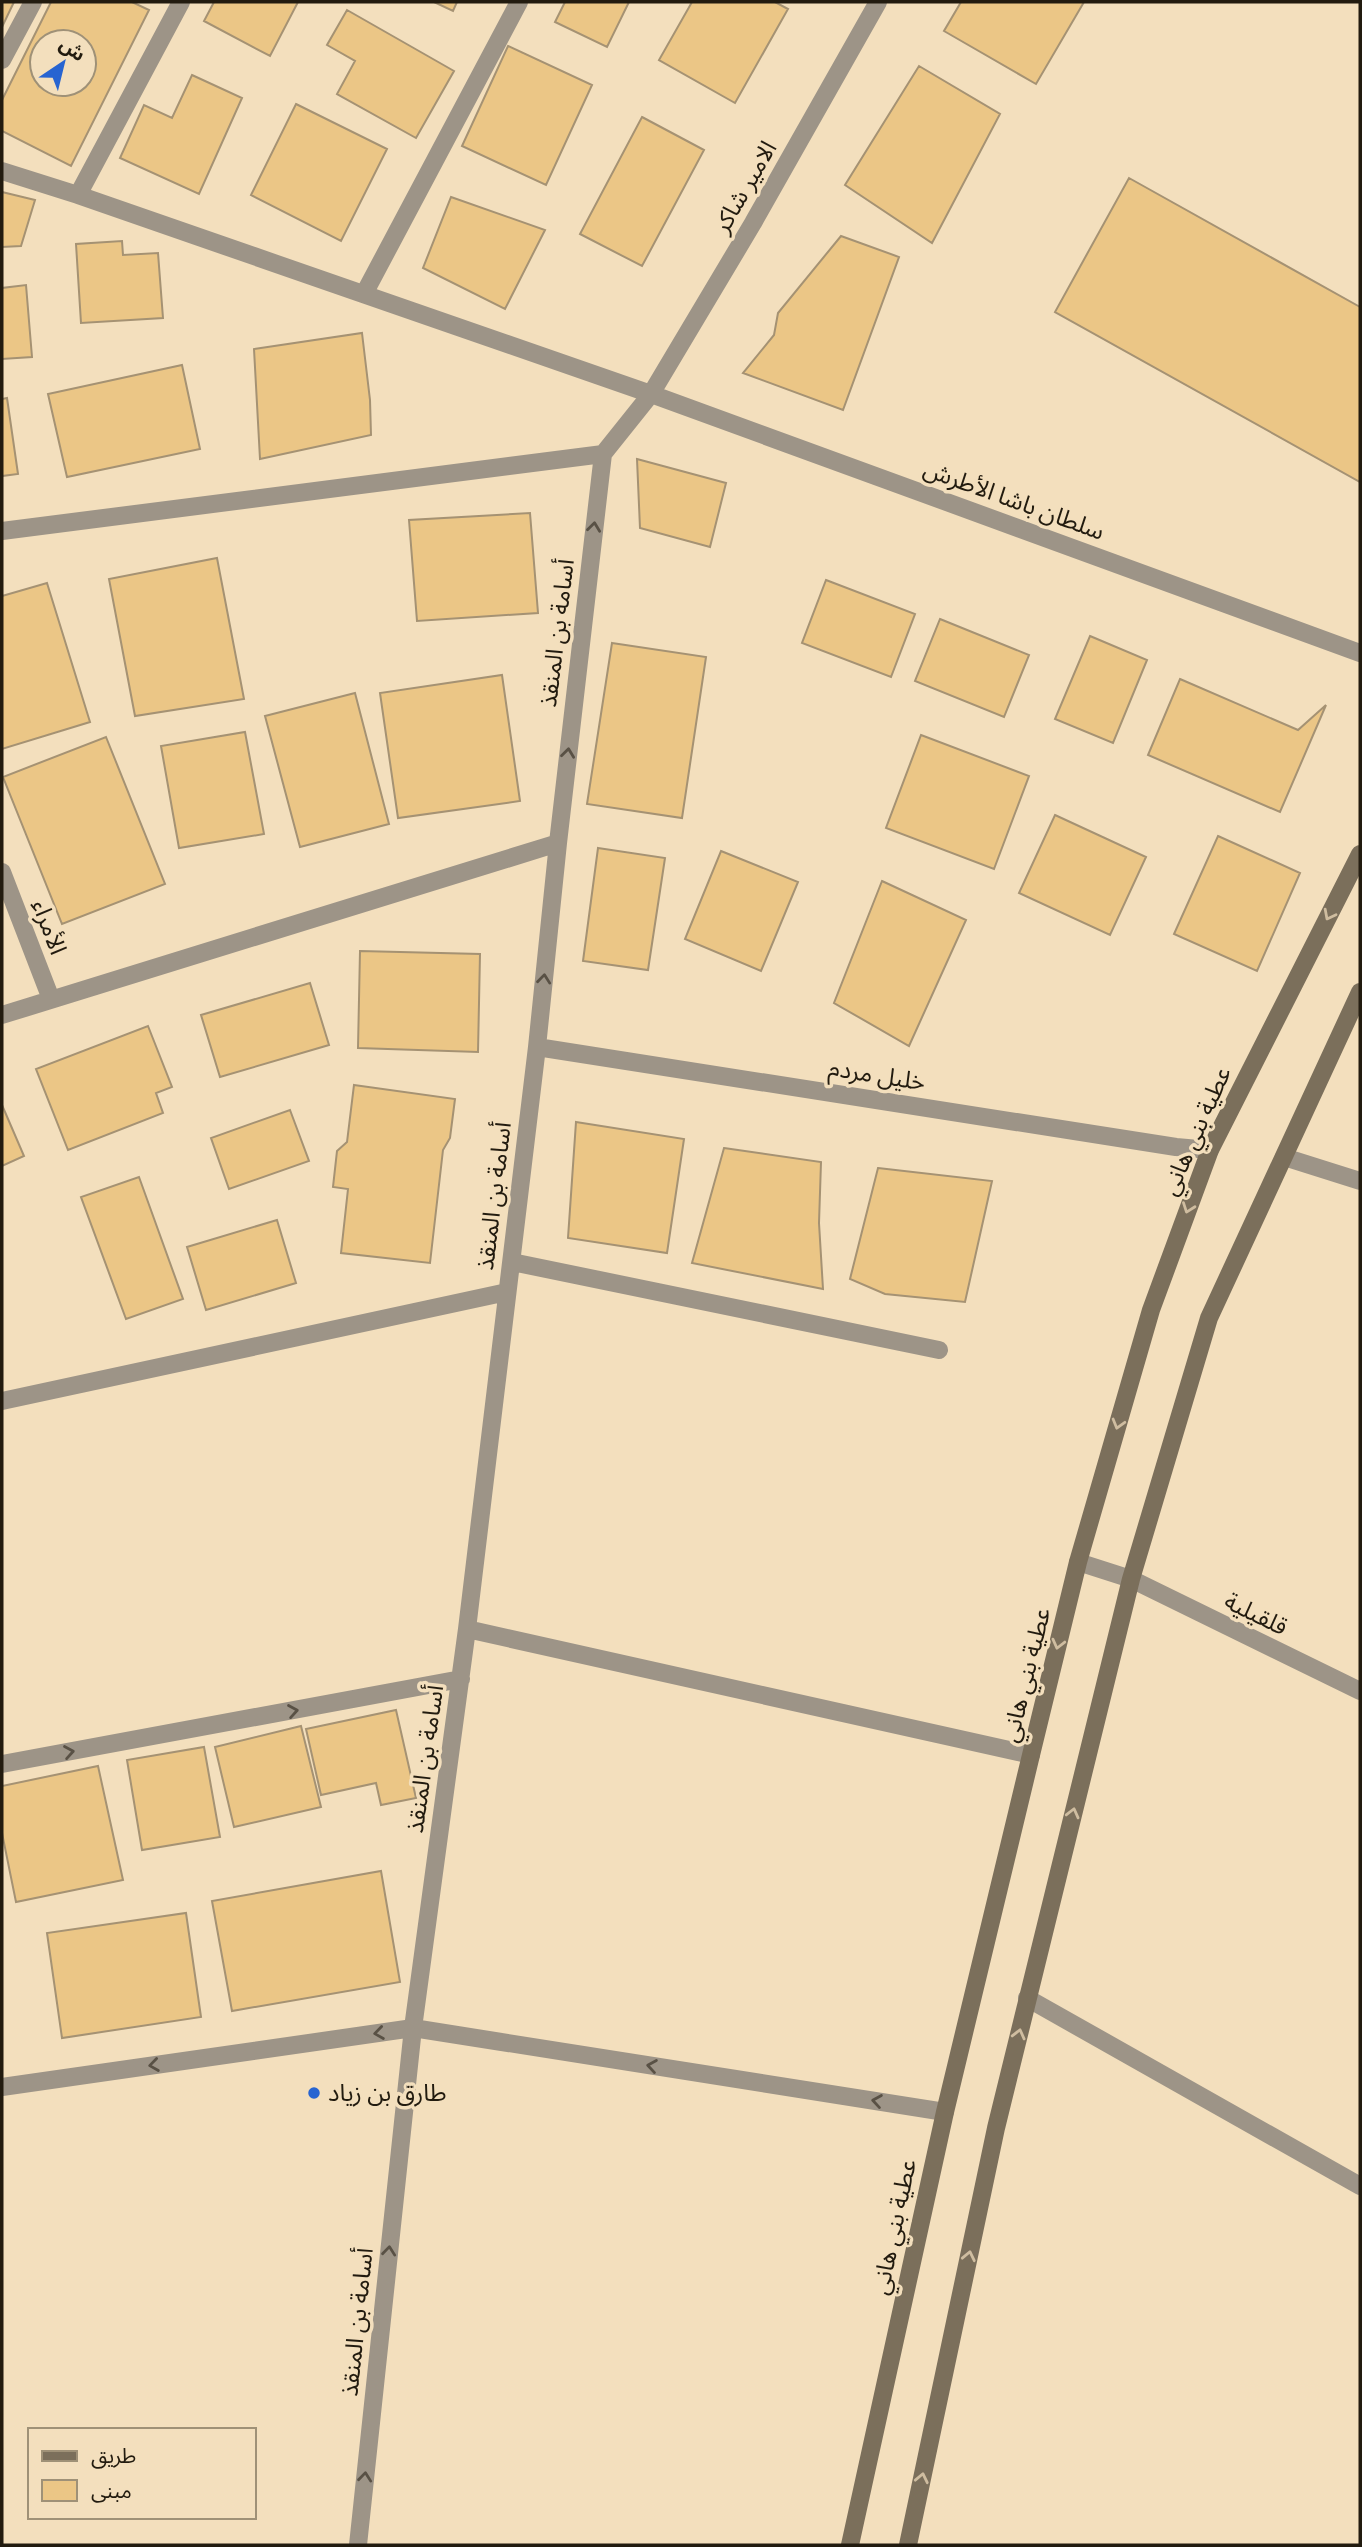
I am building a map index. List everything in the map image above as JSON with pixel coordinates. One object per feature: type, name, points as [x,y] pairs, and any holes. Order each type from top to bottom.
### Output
[{"type":"main road","name":"عطية بني هاني","points":[[850,2545],[944,2112],[1031,1755],[1079,1562],[1151,1310],[1210,1150],[1360,854]]},
{"type":"main road","points":[[908,2545],[993,2142],[1131,1579],[1209,1318],[1360,992]]},
{"type":"street","points":[[2,60],[33,2]]},
{"type":"street","points":[[78,195],[181,2]]},
{"type":"street","points":[[364,294],[519,2]]},
{"type":"street","name":"الامير شاكر","points":[[603,454],[651,394],[753,223],[878,2]]},
{"type":"street","name":"سلطان باشا الأطرش","points":[[2,171],[651,394],[1360,653]]},
{"type":"street","points":[[2,531],[603,454]]},
{"type":"street","name":"أسامة بن المنقذ","points":[[358,2545],[413,2028],[461,1679],[512,1262],[603,454]]},
{"type":"street","points":[[2,1015],[558,843]]},
{"type":"street","name":"الأمراء","points":[[2,872],[51,999]]},
{"type":"street","name":"خليل مردم","points":[[537,1047],[1176,1147],[1210,1150]]},
{"type":"street","points":[[1284,1157],[1360,1181]]},
{"type":"street","points":[[512,1262],[939,1350]]},
{"type":"street","points":[[2,1401],[507,1292]]},
{"type":"street","name":"قلقيلية","points":[[1079,1562],[1131,1579],[1360,1691]]},
{"type":"street","points":[[467,1629],[1031,1755]]},
{"type":"street","points":[[2,1764],[461,1679]]},
{"type":"street","points":[[1027,1998],[1360,2186]]},
{"type":"street","points":[[2,2087],[413,2028],[944,2112]]},
{"type":"building","points":[[2,2],[14,2],[2,27]]},
{"type":"building","points":[[51,2],[132,2],[149,10],[71,166],[2,131],[2,100],[28,48],[28,98],[98,98],[98,28],[38,28]]},
{"type":"building","points":[[214,2],[298,2],[270,56],[204,21]]},
{"type":"building","points":[[434,2],[457,2],[453,11]]},
{"type":"building","points":[[565,2],[629,2],[607,47],[555,22]]},
{"type":"building","points":[[692,2],[775,2],[788,9],[735,103],[659,60]]},
{"type":"building","points":[[961,2],[1084,2],[1036,84],[944,31]]},
{"type":"building","points":[[347,10],[454,71],[416,138],[337,94],[355,61],[327,45]]},
{"type":"building","points":[[508,46],[592,85],[546,185],[462,146]]},
{"type":"building","points":[[919,66],[1000,114],[932,243],[845,185]]},
{"type":"building","points":[[192,75],[242,98],[199,194],[120,158],[144,105],[172,118]]},
{"type":"building","points":[[296,104],[387,149],[341,241],[251,195]]},
{"type":"building","points":[[642,117],[704,150],[642,266],[580,234]]},
{"type":"building","points":[[1129,178],[1360,307],[1360,482],[1055,312]]},
{"type":"building","points":[[2,192],[35,200],[21,246],[2,247]]},
{"type":"building","points":[[451,197],[545,230],[505,309],[423,268]]},
{"type":"building","points":[[841,236],[899,257],[843,410],[743,373],[774,335],[778,313]]},
{"type":"building","points":[[122,241],[123,255],[158,253],[163,318],[81,323],[76,244]]},
{"type":"building","points":[[26,285],[32,357],[2,359],[2,288]]},
{"type":"building","points":[[362,333],[371,435],[260,459],[254,349]]},
{"type":"building","points":[[182,365],[200,449],[67,477],[48,394]]},
{"type":"building","points":[[7,398],[18,474],[2,476],[2,399]]},
{"type":"building","points":[[637,459],[726,483],[710,547],[640,528]]},
{"type":"building","points":[[530,513],[538,613],[417,621],[409,520]]},
{"type":"building","points":[[217,558],[244,699],[135,716],[109,579]]},
{"type":"building","points":[[826,580],[915,614],[891,677],[802,643]]},
{"type":"building","points":[[47,583],[90,722],[2,749],[2,596]]},
{"type":"building","points":[[940,619],[1029,655],[1004,717],[915,681]]},
{"type":"building","points":[[1090,636],[1147,660],[1113,743],[1055,719]]},
{"type":"building","points":[[612,643],[706,657],[682,818],[587,804]]},
{"type":"building","points":[[502,675],[520,801],[398,818],[380,693]]},
{"type":"building","points":[[1180,679],[1298,730],[1326,705],[1280,812],[1148,755]]},
{"type":"building","points":[[355,693],[389,824],[300,847],[265,716]]},
{"type":"building","points":[[245,732],[264,834],[179,848],[161,746]]},
{"type":"building","points":[[921,735],[1029,776],[994,869],[886,828]]},
{"type":"building","points":[[106,737],[165,884],[62,924],[3,777]]},
{"type":"building","points":[[1055,815],[1146,857],[1110,935],[1019,893]]},
{"type":"building","points":[[1218,836],[1300,873],[1257,971],[1174,934]]},
{"type":"building","points":[[598,848],[665,858],[648,970],[583,961]]},
{"type":"building","points":[[721,851],[798,882],[761,971],[685,939]]},
{"type":"building","points":[[882,881],[966,920],[909,1046],[834,1003]]},
{"type":"building","points":[[360,951],[480,954],[478,1052],[358,1048]]},
{"type":"building","points":[[310,983],[329,1045],[220,1077],[201,1015]]},
{"type":"building","points":[[148,1026],[172,1087],[156,1093],[163,1113],[68,1150],[36,1069]]},
{"type":"building","points":[[354,1085],[455,1099],[450,1138],[443,1150],[430,1263],[341,1253],[348,1189],[333,1187],[337,1151],[347,1142]]},
{"type":"building","points":[[2,1105],[24,1156],[2,1166]]},
{"type":"building","points":[[290,1110],[309,1161],[229,1189],[211,1138]]},
{"type":"building","points":[[576,1122],[684,1139],[667,1253],[568,1238]]},
{"type":"building","points":[[724,1148],[821,1162],[819,1223],[823,1289],[692,1263]]},
{"type":"building","points":[[878,1168],[992,1181],[965,1302],[885,1294],[850,1279]]},
{"type":"building","points":[[139,1177],[183,1299],[126,1319],[81,1197]]},
{"type":"building","points":[[277,1220],[296,1283],[206,1310],[187,1247]]},
{"type":"building","points":[[396,1710],[416,1798],[381,1805],[376,1783],[321,1795],[306,1729]]},
{"type":"building","points":[[301,1726],[321,1807],[234,1827],[215,1747]]},
{"type":"building","points":[[204,1747],[220,1837],[142,1850],[127,1760]]},
{"type":"building","points":[[98,1766],[123,1880],[16,1902],[2,1833],[2,1786]]},
{"type":"building","points":[[381,1871],[400,1982],[232,2011],[212,1901]]},
{"type":"building","points":[[186,1913],[201,2017],[62,2038],[47,1933]]},
{"type":"place","name":"طارق بن زياد","points":[[314,2093]]}]
